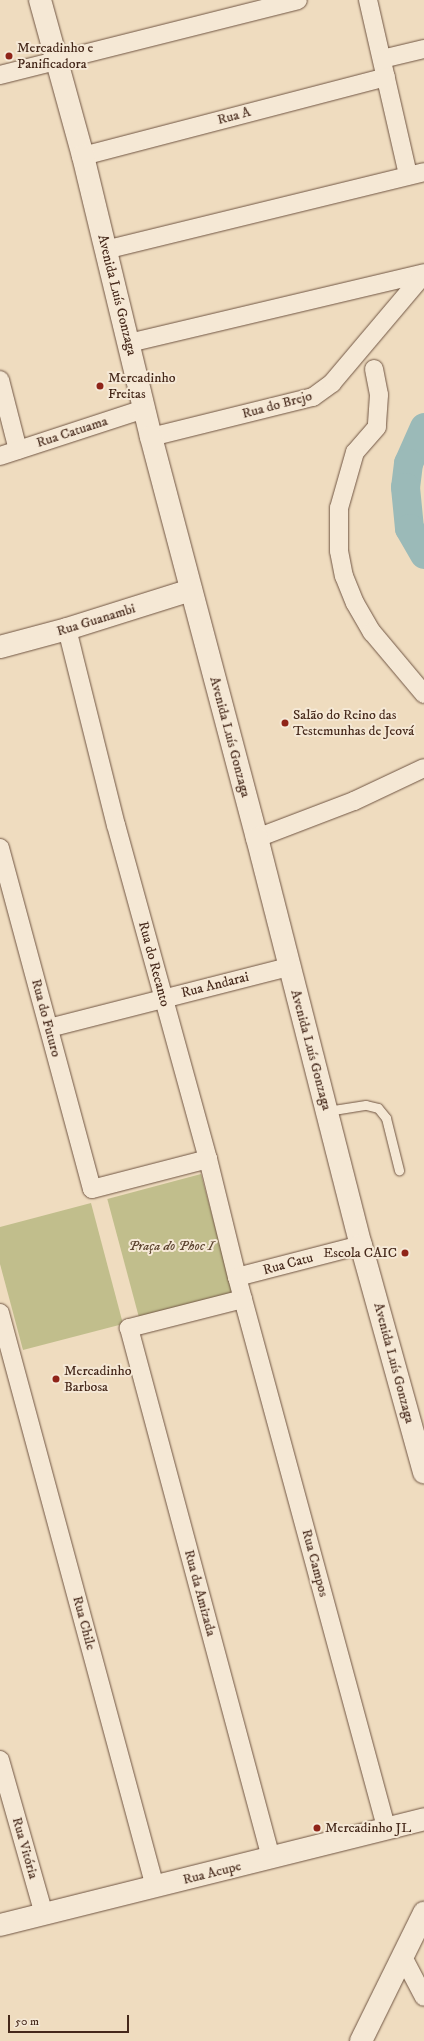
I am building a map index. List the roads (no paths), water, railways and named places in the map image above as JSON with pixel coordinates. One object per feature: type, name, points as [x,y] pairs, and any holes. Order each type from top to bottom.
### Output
[{"type":"street","name":"Avenida Luís Gonzaga","points":[[40,0],[83,156],[151,437],[258,838],[289,967],[361,1245],[424,1472]]},
{"type":"street","points":[[0,75],[298,0]]},
{"type":"street","points":[[105,250],[416,174],[386,77],[368,0]]},
{"type":"street","points":[[382,59],[424,49]]},
{"type":"street","name":"Rua A","points":[[83,156],[386,77]]},
{"type":"street","points":[[129,343],[424,274]]},
{"type":"street","name":"Rua do Brejo","points":[[151,437],[313,397],[332,383],[424,274]]},
{"type":"street","points":[[374,369],[379,394],[377,427],[355,452],[339,508],[339,551],[344,576],[355,603],[372,632],[424,694]]},
{"type":"street","points":[[0,380],[18,450]]},
{"type":"street","name":"Rua Catuama","points":[[0,456],[144,409]]},
{"type":"street","name":"Rua Guanambi","points":[[0,647],[66,629],[192,590]]},
{"type":"street","name":"Rua do Recanto","points":[[66,629],[163,997],[208,1159],[243,1299]]},
{"type":"street","points":[[258,838],[354,801],[424,768]]},
{"type":"street","name":"Rua do Futuro","points":[[0,848],[92,1189],[208,1159]]},
{"type":"street","name":"Rua Andarai","points":[[49,1028],[163,997],[289,967]]},
{"type":"street","name":"Rua Catu","points":[[237,1277],[361,1245]]},
{"type":"street","name":"Rua da Amizada","points":[[243,1299],[129,1328],[271,1858]]},
{"type":"street","name":"Rua Campos","points":[[243,1299],[386,1827]]},
{"type":"street","name":"Rua Chile","points":[[0,1313],[6,1361],[155,1887]]},
{"type":"street","name":"Rua Vitória","points":[[0,1760],[44,1914]]},
{"type":"street","name":"Rua Acupe","points":[[0,1924],[271,1858],[386,1827],[424,1819]]},
{"type":"street","points":[[361,2041],[424,1913]]},
{"type":"street","points":[[402,1957],[424,1997]]},
{"type":"lane","points":[[327,1112],[366,1105],[378,1108],[386,1118],[399,1170]]},
{"type":"waterway","points":[[424,427],[408,463],[405,487],[409,528],[424,554]]},
{"type":"place","name":"Mercadinho e Panificadora","points":[[9,56]]},
{"type":"place","name":"Mercadinho Freitas","points":[[100,386]]},
{"type":"place","name":"Salão do Reino das Testemunhas de Jeová","points":[[285,723]]},
{"type":"place","name":"Escola CAIC","points":[[405,1253]]},
{"type":"place","name":"Mercadinho Barbosa","points":[[56,1379]]},
{"type":"place","name":"Mercadinho JL","points":[[317,1828]]},
{"type":"park label","name":"Praça do Phoc I","points":[[171,1246]]}]
